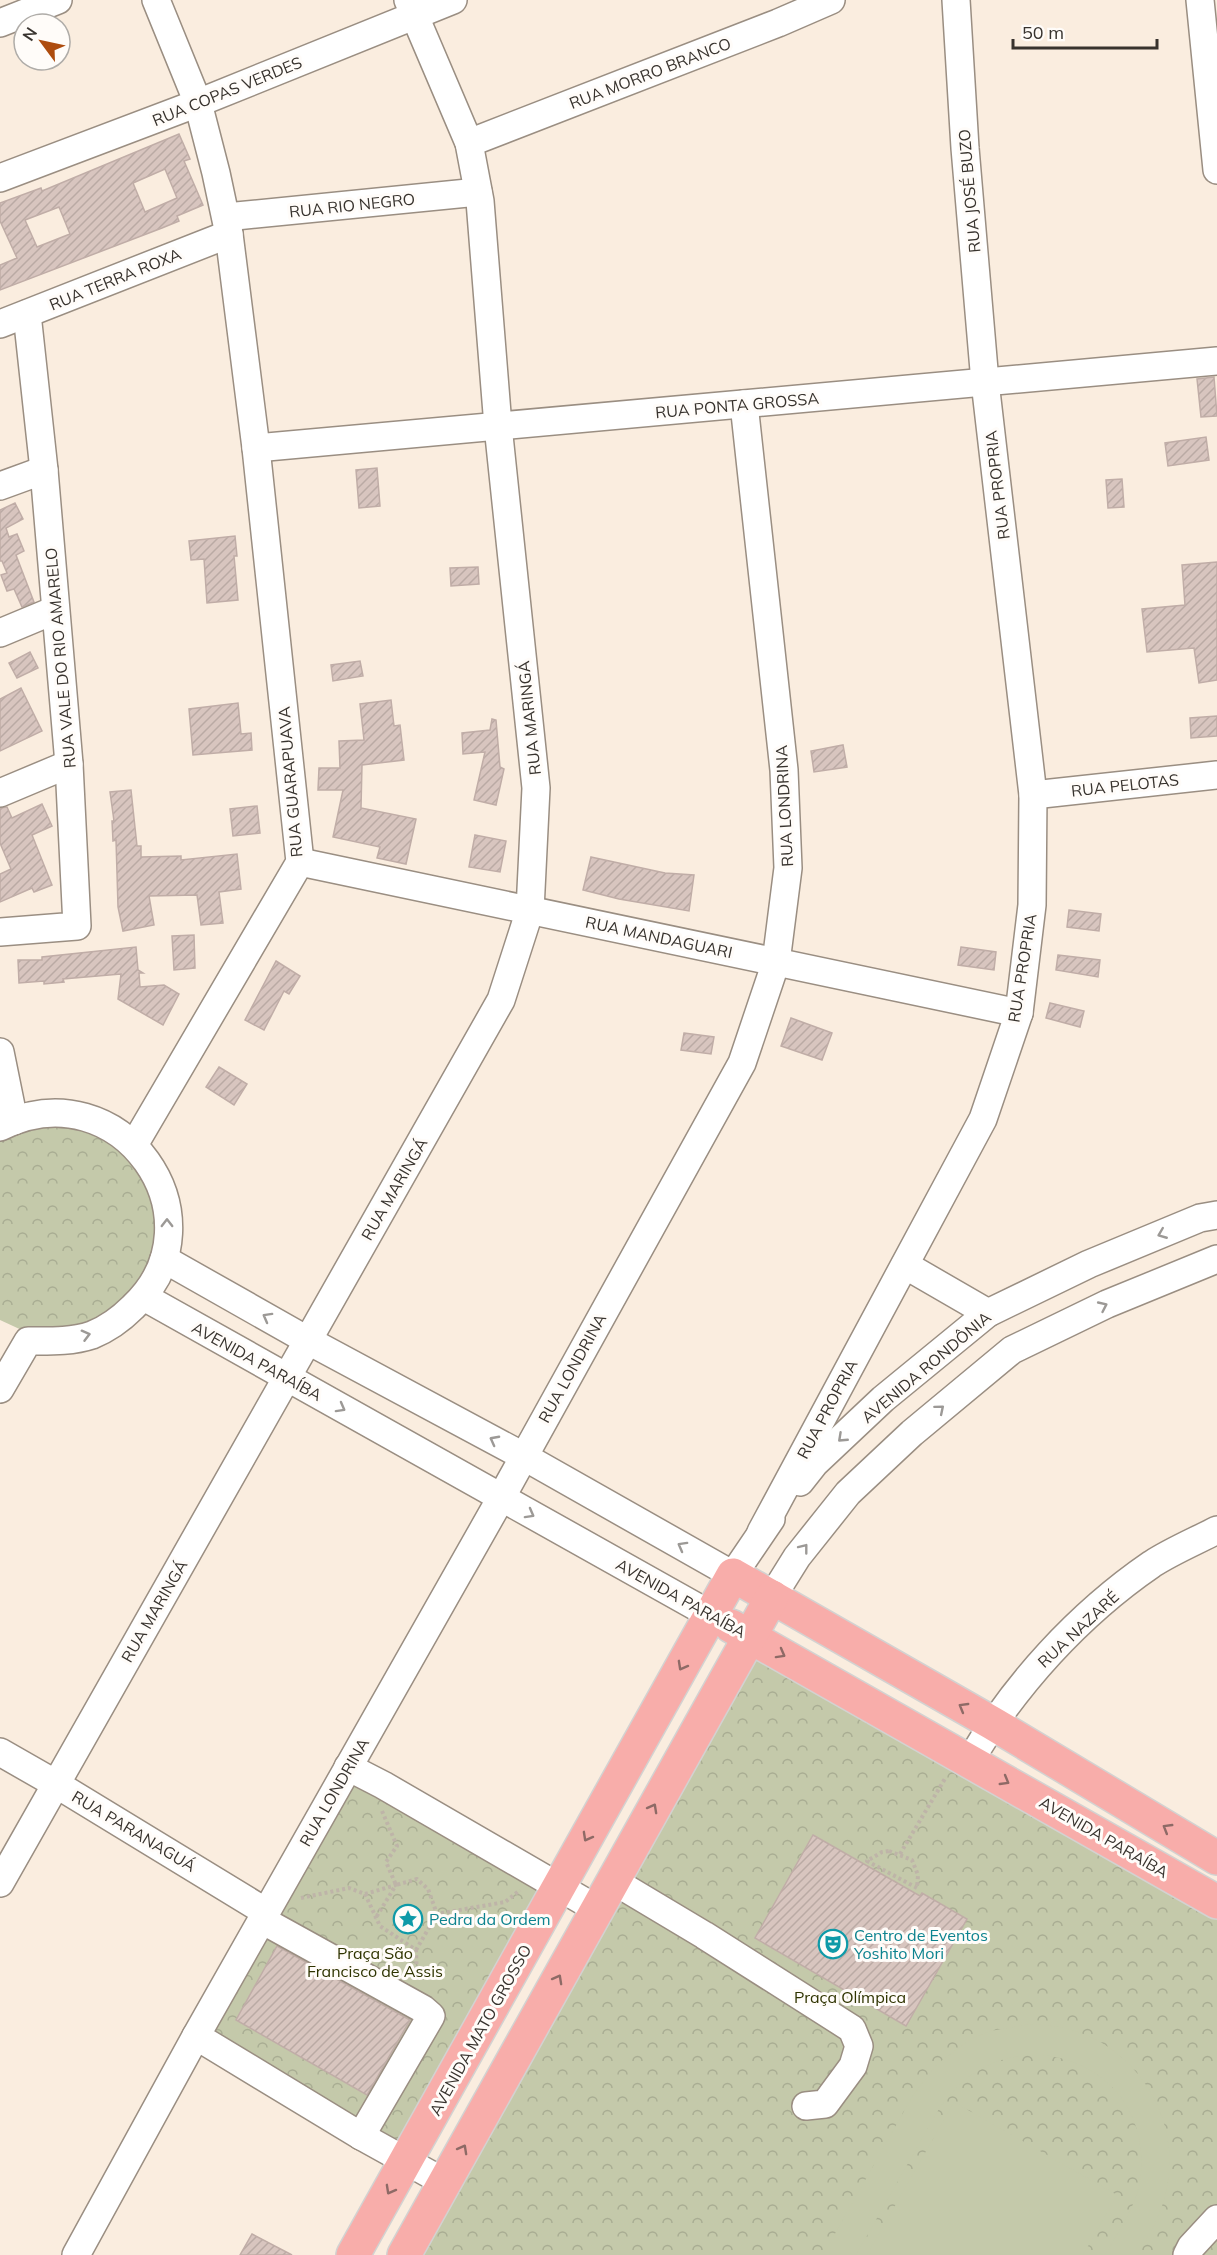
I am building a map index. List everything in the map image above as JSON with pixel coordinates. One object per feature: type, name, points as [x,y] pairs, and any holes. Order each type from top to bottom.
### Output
[{"type":"main road","points":[[733,1575],[1214,1852]]},
{"type":"main road","name":"AVENIDA RONDÔNIA","points":[[711,1615],[733,1575]]},
{"type":"main road","points":[[404,2255],[772,1597]]},
{"type":"main road","name":"AVENIDA PARAÍBA","points":[[711,1615],[1204,1894]]},
{"type":"main road","name":"AVENIDA MATO GROSSO","points":[[353,2255],[406,2161],[549,1881],[711,1615]]},
{"type":"street","points":[[0,23],[58,0]]},
{"type":"street","name":"RUA GUARAPUAVA","points":[[135,1145],[300,862],[256,448],[227,226],[198,103],[156,0]]},
{"type":"street","name":"RUA COPAS VERDES","points":[[0,178],[198,103],[412,8],[453,0]]},
{"type":"street","name":"RUA MORRO BRANCO","points":[[469,143],[778,23],[831,0]]},
{"type":"street","name":"RUA JOSÉ BUZO","points":[[956,0],[965,148],[985,382]]},
{"type":"street","points":[[1200,0],[1217,170]]},
{"type":"street","name":"RUA MARINGÁ","points":[[0,1882],[501,1000],[530,910],[536,788],[498,426],[478,192],[469,143],[412,8]]},
{"type":"street","name":"RUA RIO NEGRO","points":[[227,226],[478,192]]},
{"type":"street","name":"RUA TERRA ROXA","points":[[0,324],[227,226]]},
{"type":"street","name":"RUA VALE DO RIO AMARELO","points":[[0,933],[77,926],[69,764],[44,470],[27,314]]},
{"type":"street","name":"RUA PONTA GROSSA","points":[[256,448],[1217,361]]},
{"type":"street","name":"RUA PROPRIA","points":[[761,1532],[983,1119],[1018,1013],[1032,905],[1033,795],[985,382]]},
{"type":"street","name":"RUA LONDRINA","points":[[76,2255],[196,2036],[501,1498],[742,1064],[776,962],[788,868],[784,770],[744,404]]},
{"type":"street","points":[[0,486],[44,470]]},
{"type":"street","points":[[0,633],[55,609]]},
{"type":"street","points":[[0,793],[69,764]]},
{"type":"street","name":"RUA PELOTAS","points":[[1033,795],[1217,775]]},
{"type":"street","name":"RUA MANDAGUARI","points":[[300,862],[1018,1013]]},
{"type":"street","points":[[0,1052],[7,1124],[39,1114],[59,1113],[79,1115],[98,1121],[135,1145],[155,1173],[167,1211],[167,1243],[164,1259],[158,1275],[144,1298],[120,1320],[91,1335],[59,1341],[28,1341],[0,1389]]},
{"type":"street","name":"AVENIDA RONDÔNIA","points":[[733,1575],[761,1532],[815,1463],[883,1400],[988,1313],[1089,1264],[1200,1218],[1217,1215]]},
{"type":"street","points":[[164,1259],[307,1340],[523,1456],[733,1575]]},
{"type":"street","points":[[772,1597],[797,1557],[848,1493],[912,1433],[1012,1350],[1107,1304],[1217,1260]]},
{"type":"street","points":[[905,1265],[988,1313]]},
{"type":"street","name":"AVENIDA PARAÍBA","points":[[144,1298],[711,1615]]},
{"type":"street","name":"RUA NAZARÉ","points":[[965,1758],[1037,1665],[1093,1611],[1153,1564],[1217,1530]]},
{"type":"street","name":"RUA PARANAGUÁ","points":[[0,1752],[423,2009]]},
{"type":"street","points":[[348,1767],[597,1909]]},
{"type":"street","points":[[1204,1894],[1214,1852]]},
{"type":"street","points":[[612,1880],[852,2029],[859,2046],[853,2066],[825,2104],[806,2106]]},
{"type":"street","points":[[361,2136],[431,2016],[423,2009]]},
{"type":"street","points":[[196,2036],[361,2136],[444,2182]]},
{"type":"street","points":[[1187,2255],[1217,2218]]},
{"type":"path","points":[[900,1854],[965,1758]]},
{"type":"path","points":[[383,1785],[382,1811],[397,1846],[386,1862],[396,1885]]},
{"type":"path","points":[[882,1852],[900,1854],[912,1860],[916,1867],[918,1875],[916,1888],[867,1861],[882,1852]]},
{"type":"path","points":[[266,1912],[349,1888],[365,1893],[417,1879],[428,1889],[437,1914]]},
{"type":"path","points":[[423,2009],[416,1974],[416,1950],[437,1914],[505,1902],[549,1881]]},
{"type":"path","points":[[375,1919],[396,1885]]},
{"type":"path","points":[[365,1893],[380,1926],[416,1950]]},
{"type":"green space","points":[[49,1118],[123,1142],[162,1210],[149,1280],[96,1327],[26,1332],[0,1320],[0,1133]]},
{"type":"green space","name":"Praça Olímpica","points":[[749,1650],[1217,1909],[1217,2255],[412,2255]]},
{"type":"green space","name":"Praça São Francisco de Assis","points":[[349,1779],[552,1889],[403,2152],[203,2035]]},
{"type":"green space","points":[[1031,2024],[1072,2030],[1096,2040],[1118,2054],[1136,2072],[1151,2093],[1162,2116],[1168,2140],[1170,2166],[1166,2192],[1158,2217],[1138,2255],[1105,2255],[1131,2210],[1140,2180],[1139,2138],[1125,2103],[1101,2077],[1070,2061],[1034,2055],[998,2061],[964,2081],[936,2114],[856,2255],[823,2255],[912,2097],[937,2064],[971,2039],[990,2031]]},
{"type":"green space","points":[[954,2102],[1117,2195],[1083,2255],[867,2255]]},
{"type":"building","points":[[179,134],[190,159],[184,161],[203,205],[177,216],[179,221],[0,290],[0,265],[17,258],[0,221],[0,203],[41,188],[42,191]],"holes":[[[165,169],[177,198],[145,212],[133,183]],[[59,207],[70,234],[37,247],[25,220]]]},
{"type":"building","points":[[1214,377],[1217,416],[1201,417],[1197,379]]},
{"type":"building","points":[[1206,437],[1209,460],[1168,466],[1165,443]]},
{"type":"building","points":[[377,468],[380,506],[359,508],[356,470]]},
{"type":"building","points":[[1122,479],[1124,507],[1108,508],[1106,480]]},
{"type":"building","points":[[15,503],[23,519],[6,528],[9,537],[17,534],[24,551],[16,555],[34,602],[22,607],[14,589],[7,591],[1,575],[7,573],[0,561],[0,510]]},
{"type":"building","points":[[235,536],[237,556],[234,556],[238,600],[207,603],[204,559],[191,560],[189,541]]},
{"type":"building","points":[[1217,562],[1217,680],[1199,683],[1194,648],[1147,652],[1142,609],[1185,605],[1182,565]]},
{"type":"building","points":[[478,567],[479,584],[451,586],[450,568]]},
{"type":"building","points":[[30,652],[38,668],[17,678],[9,663]]},
{"type":"building","points":[[360,661],[363,676],[333,681],[331,665]]},
{"type":"building","points":[[21,688],[42,731],[0,751],[0,699]]},
{"type":"building","points":[[391,700],[394,726],[400,725],[404,760],[362,765],[361,808],[416,819],[406,864],[377,858],[380,847],[333,837],[343,790],[318,790],[319,768],[340,768],[339,741],[364,740],[360,704]]},
{"type":"building","points":[[238,703],[241,734],[251,733],[252,750],[193,755],[189,709]]},
{"type":"building","points":[[1217,716],[1217,736],[1191,738],[1190,718]]},
{"type":"building","points":[[492,719],[496,720],[500,767],[504,769],[496,805],[474,800],[485,752],[463,754],[462,733],[490,730]]},
{"type":"building","points":[[843,745],[847,767],[814,772],[811,751]]},
{"type":"building","points":[[131,790],[137,846],[141,846],[141,857],[181,856],[181,860],[237,854],[241,889],[219,892],[223,923],[201,925],[197,895],[149,896],[154,925],[123,931],[118,907],[116,840],[113,841],[112,821],[114,821],[110,792]]},
{"type":"building","points":[[42,804],[52,826],[32,835],[52,885],[34,892],[32,888],[0,902],[0,874],[11,869],[0,843],[0,808],[7,807],[12,818]]},
{"type":"building","points":[[257,806],[260,833],[233,836],[230,809]]},
{"type":"building","points":[[475,835],[506,841],[500,872],[469,867]]},
{"type":"building","points":[[591,857],[665,873],[694,875],[689,911],[619,899],[583,890]]},
{"type":"building","points":[[1069,910],[1101,914],[1099,931],[1067,927]]},
{"type":"building","points":[[194,935],[195,968],[174,970],[172,936]]},
{"type":"building","points":[[136,947],[138,970],[143,973],[139,973],[140,987],[164,985],[179,994],[163,1025],[118,999],[121,974],[63,979],[64,982],[44,984],[44,981],[19,983],[18,960],[42,960],[42,957]]},
{"type":"building","points":[[961,947],[996,952],[994,970],[958,965]]},
{"type":"building","points":[[1058,955],[1100,960],[1098,977],[1056,970]]},
{"type":"building","points":[[276,961],[300,976],[289,994],[284,991],[264,1030],[245,1020]]},
{"type":"building","points":[[1050,1003],[1084,1011],[1080,1027],[1046,1018]]},
{"type":"building","points":[[791,1018],[832,1033],[822,1060],[781,1046]]},
{"type":"building","points":[[684,1033],[714,1037],[711,1054],[681,1050]]},
{"type":"building","points":[[219,1067],[247,1084],[234,1105],[206,1087]]},
{"type":"building","points":[[813,1835],[920,1896],[922,1893],[967,1919],[906,2026],[755,1938]]},
{"type":"building","points":[[277,1946],[410,2020],[367,2095],[236,2020]]},
{"type":"building","points":[[252,2234],[292,2255],[240,2255]]},
{"type":"place","name":"Pedra da Ordem","points":[[408,1919]]},
{"type":"place","name":"Centro de Eventos Yoshito Mori","points":[[833,1944]]}]
